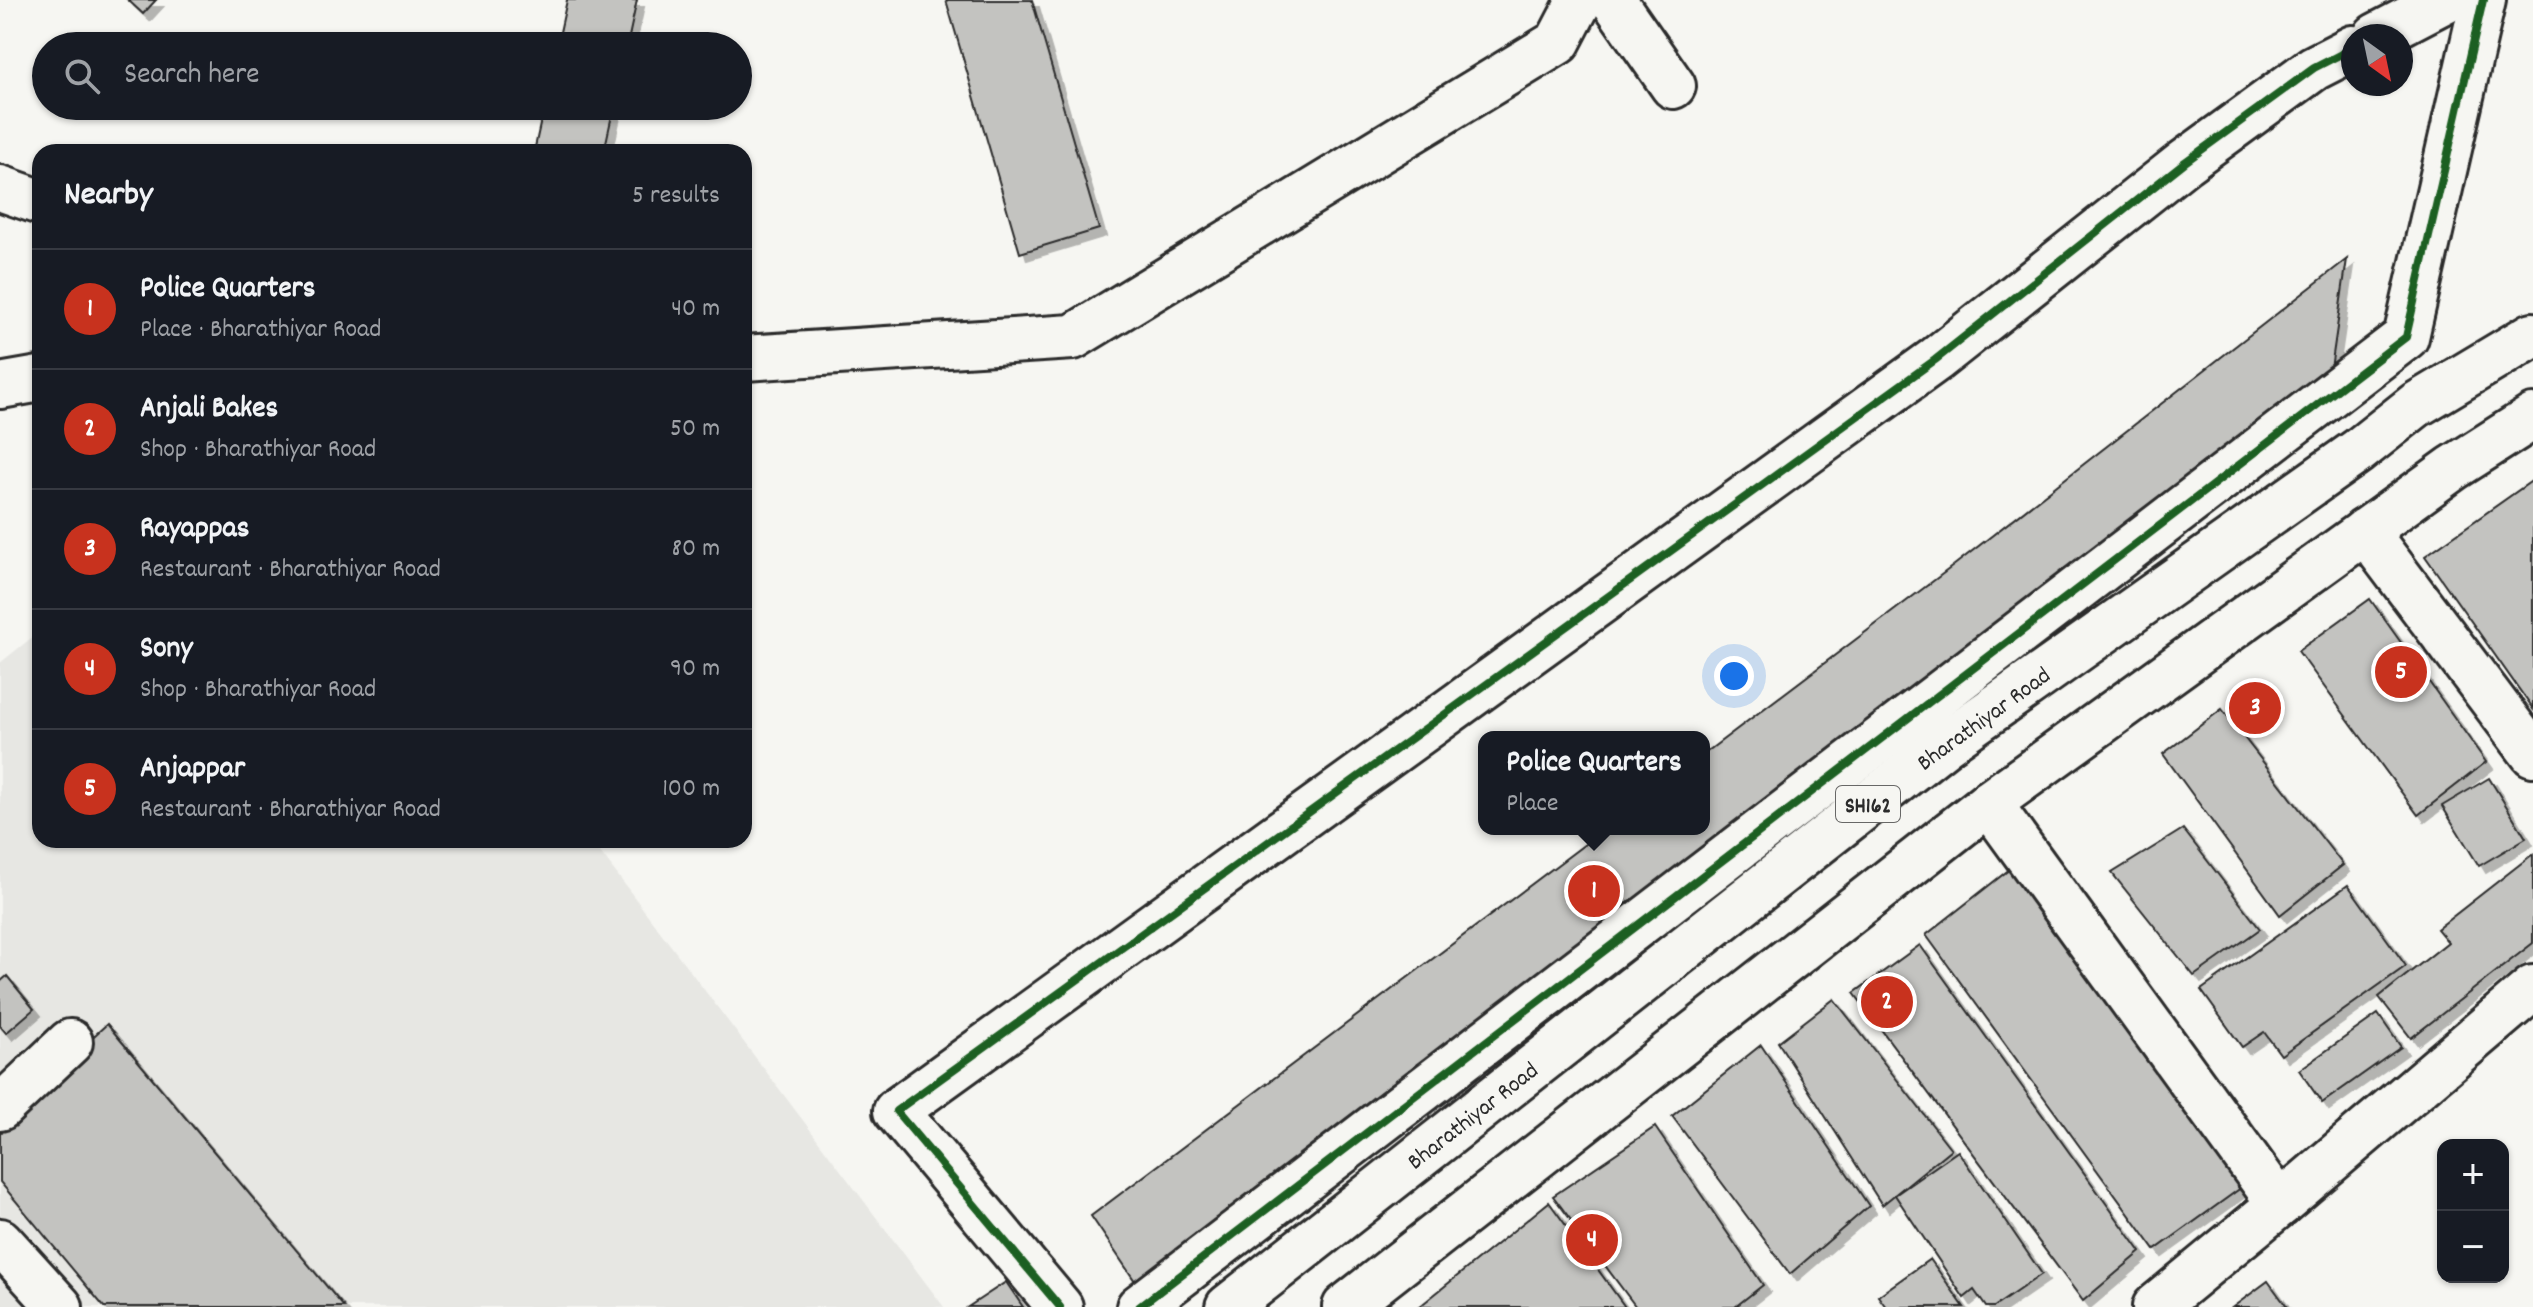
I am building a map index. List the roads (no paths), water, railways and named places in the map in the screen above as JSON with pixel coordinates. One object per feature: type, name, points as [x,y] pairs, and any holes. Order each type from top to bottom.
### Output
[{"type":"street","points":[[752,357],[1073,337],[1558,42],[1580,0]]},
{"type":"street","points":[[1613,0],[1673,86]]},
{"type":"street","points":[[2399,24],[2445,0]]},
{"type":"street","points":[[1139,1307],[2406,337],[2483,0]]},
{"type":"street","points":[[1060,1307],[896,1111],[1935,360],[2198,152],[2314,68],[2341,54]]},
{"type":"street","points":[[0,188],[32,199]]},
{"type":"street","name":"Bharathiyar Road","points":[[1228,1307],[1947,742],[2358,451],[2416,405],[2533,335]]},
{"type":"street","points":[[0,386],[32,380]]},
{"type":"street","points":[[1345,1307],[1989,803],[2453,468],[2533,417]]},
{"type":"street","points":[[2365,531],[2533,754]]},
{"type":"street","points":[[1989,803],[2280,1204]]},
{"type":"street","points":[[2155,1307],[2533,988]]},
{"type":"street","points":[[0,1108],[70,1042]]},
{"type":"street","points":[[0,1241],[60,1307]]},
{"type":"place","name":"Anjappar","points":[[2401,672]]},
{"type":"place","name":"Rayappas","points":[[2255,708]]},
{"type":"place","name":"Police Quarters","points":[[1594,891]]},
{"type":"place","name":"Anjali Bakes","points":[[1887,1002]]},
{"type":"place","name":"Sony","points":[[1592,1240]]}]
